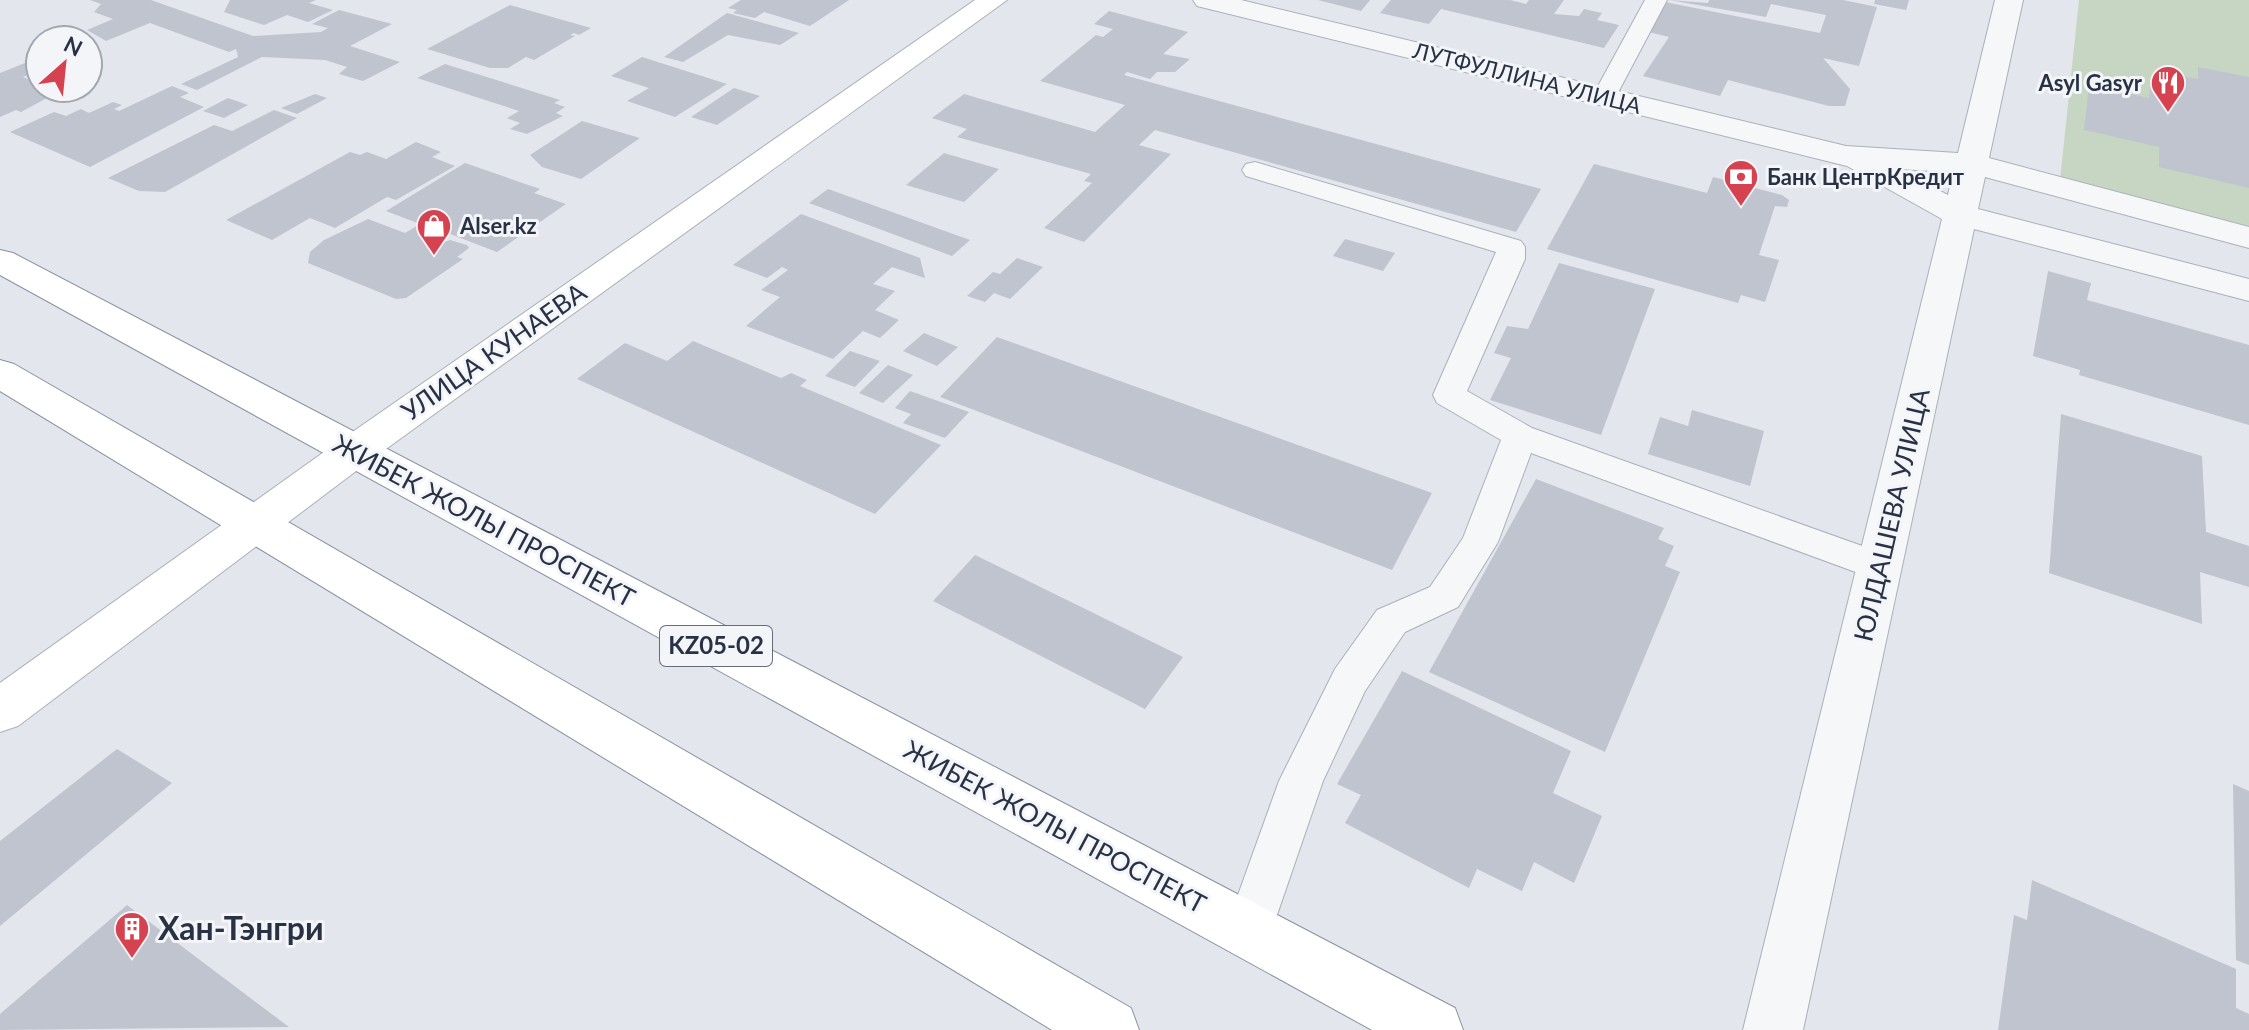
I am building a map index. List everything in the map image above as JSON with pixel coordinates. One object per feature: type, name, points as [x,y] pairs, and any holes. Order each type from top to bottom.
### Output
[{"type":"main road","name":"УЛИЦА КУНАЕВА","points":[[0,711],[353,452],[993,0]]},
{"type":"main road","name":"ЖИБЕК ЖОЛЫ ПРОСПЕКТ","points":[[0,261],[1433,1030]]},
{"type":"main road","points":[[0,373],[1109,1030]]},
{"type":"street","name":"ЛУТФУЛЛИНА УЛИЦА","points":[[1207,0],[1846,156],[1974,164],[2249,238]]},
{"type":"street","name":"ЮЛДАШЕВА УЛИЦА","points":[[1773,1030],[1974,164],[2009,0]]},
{"type":"street","name":"ЛУТФУЛЛИНА УЛИЦА","points":[[1846,156],[1961,215],[2249,290]]},
{"type":"lane","points":[[1604,97],[1656,0]]},
{"type":"lane","points":[[1255,170],[1511,247],[1510,259],[1449,395],[1520,436],[1880,567]]},
{"type":"lane","points":[[1249,931],[1301,781],[1349,681],[1391,621],[1444,597],[1480,542],[1520,436]]},
{"type":"green space","points":[[2079,0],[2249,0],[2249,226],[2060,180]]},
{"type":"building","points":[[90,0],[151,0],[253,36],[321,32],[328,28],[312,24],[339,10],[392,24],[350,46],[400,62],[363,81],[339,74],[347,67],[325,60],[262,57],[197,90],[181,84],[238,57],[236,49],[229,52],[150,23],[106,41],[104,24],[101,24],[113,19],[94,12],[101,4]]},
{"type":"building","points":[[230,0],[316,0],[309,3],[333,10],[308,22],[287,15],[264,25],[224,12]]},
{"type":"building","points":[[741,0],[849,0],[810,26],[764,12],[755,18],[733,13],[737,10],[728,8]]},
{"type":"building","points":[[1318,0],[1370,0],[1361,11]]},
{"type":"building","points":[[1391,0],[1510,0],[1526,4],[1529,0],[1564,0],[1554,14],[1579,16],[1584,9],[1602,13],[1597,20],[1619,25],[1604,48],[1441,9],[1429,24],[1380,13]]},
{"type":"building","points":[[1669,0],[1708,3],[1709,0],[1843,0],[1877,7],[1859,66],[1823,58],[1850,89],[1845,106],[1829,106],[1728,80],[1720,96],[1643,76],[1669,37],[1645,31],[1665,2],[1820,33],[1826,15],[1771,4],[1766,17]]},
{"type":"building","points":[[1875,0],[1909,0],[1906,10],[1874,4]]},
{"type":"building","points":[[510,5],[591,28],[579,35],[570,35],[575,36],[534,60],[526,57],[508,68],[490,68],[427,49]]},
{"type":"building","points":[[1109,11],[1188,32],[1163,54],[1190,59],[1175,72],[1157,72],[1150,79],[1127,72],[1124,75],[1541,189],[1516,232],[1155,130],[1139,145],[1171,154],[1084,242],[1044,228],[1092,183],[1084,181],[1091,174],[957,137],[967,129],[932,118],[964,94],[1095,132],[1125,105],[1040,81],[1096,35],[1103,37],[1113,29],[1094,24]]},
{"type":"building","points":[[727,13],[799,33],[780,45],[728,35],[683,62],[664,57]]},
{"type":"building","points":[[642,57],[727,84],[675,117],[627,101],[649,88],[611,76]]},
{"type":"building","points":[[24,63],[24,104],[36,104],[21,112],[16,110],[0,117],[0,73]]},
{"type":"building","points":[[445,64],[560,100],[554,103],[565,107],[556,113],[563,116],[527,134],[510,129],[520,123],[507,118],[519,111],[417,78]]},
{"type":"building","name":"Asyl Gasyr","points":[[2198,67],[2249,77],[2249,188],[2159,167],[2159,147],[2084,130],[2089,85],[2149,98],[2150,86],[2183,93],[2183,76],[2198,79]]},
{"type":"building","points":[[172,86],[189,93],[180,97],[204,107],[90,167],[10,132],[54,112],[66,116],[81,109],[89,113],[113,102],[122,105],[114,109],[119,111]]},
{"type":"building","points":[[734,88],[760,96],[717,125],[691,117]]},
{"type":"building","points":[[315,94],[327,98],[297,114],[281,108]]},
{"type":"building","points":[[228,98],[248,105],[224,118],[203,111]]},
{"type":"building","points":[[274,110],[297,118],[165,192],[139,191],[108,178],[214,125],[232,131]]},
{"type":"building","points":[[582,121],[640,138],[581,179],[542,167],[530,155]]},
{"type":"building","points":[[416,142],[441,152],[432,157],[455,166],[396,200],[387,197],[335,228],[310,218],[272,240],[226,220],[350,152],[360,155],[367,152],[386,159]]},
{"type":"building","points":[[944,153],[999,169],[964,202],[906,185]]},
{"type":"building","points":[[465,163],[540,189],[534,193],[566,204],[497,252],[450,234],[429,247],[450,240],[467,245],[469,248],[457,257],[463,259],[406,298],[396,299],[308,263],[310,252],[324,240],[368,219],[405,233],[420,224],[386,211]]},
{"type":"building","points":[[1594,164],[1707,193],[1713,177],[1782,195],[1789,200],[1787,207],[1775,206],[1759,255],[1779,260],[1765,302],[1741,295],[1738,303],[1547,249]]},
{"type":"building","points":[[828,189],[970,240],[952,256],[809,203]]},
{"type":"building","points":[[801,214],[920,258],[925,278],[892,267],[873,284],[895,291],[875,310],[899,320],[880,338],[863,331],[833,359],[746,326],[780,297],[761,290],[788,270],[782,267],[767,278],[733,265]]},
{"type":"building","points":[[1345,239],[1395,253],[1383,271],[1333,256]]},
{"type":"building","points":[[1017,258],[1043,267],[1010,299],[994,293],[985,302],[967,296],[993,272],[1000,274]]},
{"type":"building","points":[[1559,263],[1655,289],[1601,435],[1490,400],[1511,358],[1494,353],[1507,326],[1528,329]]},
{"type":"building","points":[[2048,271],[2091,283],[2087,300],[2249,345],[2249,425],[2079,375],[2080,370],[2033,356]]},
{"type":"building","points":[[924,333],[958,347],[937,366],[903,351]]},
{"type":"building","points":[[997,337],[1432,493],[1392,570],[940,397]]},
{"type":"building","points":[[693,341],[781,378],[791,373],[807,380],[800,386],[941,445],[875,514],[577,379],[625,343],[667,361]]},
{"type":"building","points":[[850,351],[880,361],[855,387],[825,376]]},
{"type":"building","points":[[888,365],[913,375],[883,403],[859,393]]},
{"type":"building","points":[[910,391],[969,412],[945,438],[903,423],[911,414],[895,408]]},
{"type":"building","points":[[1692,410],[1764,431],[1750,486],[1648,454],[1660,417],[1688,426]]},
{"type":"building","points":[[2061,414],[2202,456],[2206,532],[2249,546],[2249,587],[2200,572],[2202,624],[2049,573]]},
{"type":"building","points":[[1536,479],[1664,528],[1658,539],[1674,546],[1665,566],[1680,572],[1605,752],[1429,672]]},
{"type":"building","points":[[975,555],[1183,657],[1145,709],[933,601]]},
{"type":"building","points":[[1402,671],[1571,751],[1553,793],[1602,816],[1574,883],[1534,862],[1522,891],[1477,869],[1469,888],[1345,823],[1361,795],[1337,784]]},
{"type":"building","points":[[117,749],[172,783],[0,926],[0,841]]},
{"type":"building","points":[[2233,784],[2249,791],[2249,965],[2236,960]]},
{"type":"building","points":[[2032,880],[2236,969],[2236,1008],[2249,1014],[2249,1030],[1998,1030],[2014,915],[2027,920]]},
{"type":"building","name":"Хан-Тэнгри","points":[[127,905],[289,1027],[0,1030],[0,1014]]},
{"type":"place","name":"Asyl Gasyr","points":[[2168,114]]},
{"type":"place","name":"Банк ЦентрКредит","points":[[1741,208]]},
{"type":"place","name":"Alser.kz","points":[[434,257]]},
{"type":"place","name":"Хан-Тэнгри","points":[[132,960]]}]
